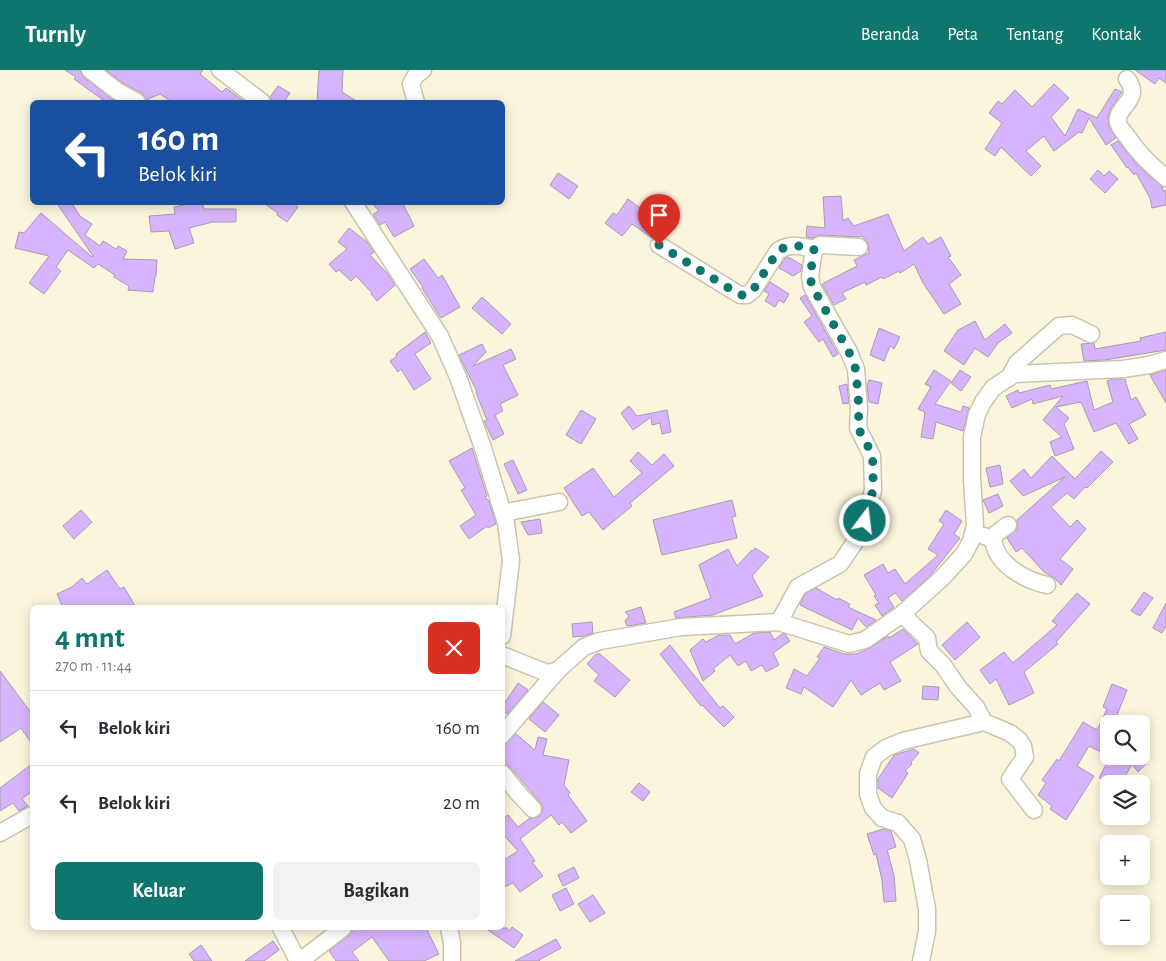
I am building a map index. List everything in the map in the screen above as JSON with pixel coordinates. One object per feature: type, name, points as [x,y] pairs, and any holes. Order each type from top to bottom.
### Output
[{"type":"street","points":[[90,70],[117,91],[133,100]]},
{"type":"street","points":[[220,70],[259,100]]},
{"type":"street","points":[[415,100],[411,84],[416,75],[423,70]]},
{"type":"street","points":[[1127,79],[1132,88],[1132,94],[1118,118],[1118,122],[1137,151],[1166,178]]},
{"type":"street","points":[[355,205],[440,336],[458,377],[489,465],[506,522],[511,561],[505,611]]},
{"type":"street","points":[[659,245],[740,295],[747,295],[753,290],[778,251],[784,247],[792,245],[814,249],[820,245],[860,247]]},
{"type":"street","points":[[779,622],[798,587],[840,564],[856,542],[865,521],[873,490],[872,456],[858,428],[859,409],[856,370],[849,352],[812,286],[810,277],[814,249]]},
{"type":"street","points":[[1009,378],[1017,363],[1059,326],[1072,325],[1091,334]]},
{"type":"street","points":[[505,732],[558,670],[584,647],[600,641],[680,627],[779,622],[849,644],[865,640],[902,614],[964,554],[974,533],[975,526],[972,437],[977,414],[993,388],[1014,374],[1124,369],[1148,366],[1166,360]]},
{"type":"street","points":[[503,513],[559,502]]},
{"type":"street","points":[[993,539],[997,533],[1008,525]]},
{"type":"street","points":[[974,533],[993,539]]},
{"type":"street","points":[[993,539],[998,553],[1017,573],[1033,582],[1047,585]]},
{"type":"street","points":[[902,614],[927,638],[929,651],[943,665],[976,708],[984,722],[1013,735],[1021,743],[1025,757],[1010,779],[1034,810]]},
{"type":"street","points":[[505,656],[545,672],[549,673],[558,670]]},
{"type":"street","points":[[921,961],[927,931],[927,909],[918,860],[912,839],[898,823],[882,818],[873,808],[868,794],[868,774],[874,757],[886,748],[903,740],[984,722]]},
{"type":"street","points":[[505,777],[534,810]]},
{"type":"street","points":[[0,833],[30,817]]},
{"type":"street","points":[[281,930],[299,961],[340,930]]},
{"type":"street","points":[[449,930],[452,942],[452,961]]},
{"type":"building","points":[[65,70],[80,70],[84,78],[114,100],[103,100],[74,79],[76,77]]},
{"type":"building","points":[[106,70],[203,70],[200,74],[222,92],[226,88],[242,100],[169,100],[160,94],[146,100],[142,93],[123,83]]},
{"type":"building","points":[[319,70],[343,70],[342,92],[355,100],[317,100]]},
{"type":"building","points":[[1135,70],[1166,70],[1166,83],[1159,78],[1155,84]]},
{"type":"building","points":[[1054,84],[1069,98],[1051,117],[1065,136],[1078,109],[1097,118],[1115,89],[1122,92],[1108,116],[1109,127],[1116,138],[1106,145],[1089,118],[1082,133],[1079,132],[1054,151],[1044,136],[1026,151],[1041,166],[1031,176],[1001,147],[995,156],[985,149],[1002,123],[989,113],[998,101],[1002,104],[1015,90],[1032,107]]},
{"type":"building","points":[[278,86],[290,93],[285,100],[272,100],[270,97]]},
{"type":"building","points":[[1118,141],[1137,165],[1162,187],[1163,191],[1166,190],[1166,205],[1152,208],[1150,198],[1136,173],[1134,175],[1127,168],[1111,145]]},
{"type":"building","points":[[1098,170],[1104,176],[1109,171],[1118,179],[1105,193],[1090,179]]},
{"type":"building","points":[[558,173],[578,186],[569,199],[550,185]]},
{"type":"building","points":[[841,196],[843,221],[848,218],[854,226],[888,214],[904,251],[923,237],[928,244],[941,237],[951,256],[948,257],[961,275],[949,284],[961,304],[944,314],[923,283],[914,264],[900,273],[899,271],[883,279],[882,277],[866,285],[865,282],[842,293],[846,299],[834,305],[822,284],[857,266],[854,260],[869,253],[868,243],[862,236],[821,235],[812,238],[806,237],[807,226],[825,228],[823,197]]},
{"type":"building","points":[[628,199],[644,211],[652,200],[669,214],[652,238],[632,224],[622,236],[605,223],[613,213],[617,215]]},
{"type":"building","points":[[58,205],[73,205],[80,216],[92,224],[85,235],[100,246],[103,241],[116,249],[118,246],[127,251],[123,259],[157,260],[153,292],[128,290],[129,286],[114,277],[115,275],[98,264],[94,268],[68,250],[56,267],[61,271],[44,294],[29,283],[49,256],[15,248],[19,232],[24,233],[41,213],[93,256]]},
{"type":"building","points":[[203,205],[204,209],[236,209],[236,222],[213,222],[189,228],[194,243],[175,249],[169,231],[151,232],[149,216],[175,214],[174,207]]},
{"type":"building","points":[[266,205],[295,205],[298,207],[287,222],[277,215],[278,213]]},
{"type":"building","points":[[374,205],[404,205],[414,226],[394,237],[385,222],[380,225],[373,214],[379,211]]},
{"type":"building","points":[[349,228],[367,242],[374,252],[370,255],[387,273],[395,285],[377,301],[356,276],[351,281],[339,270],[336,272],[329,264],[347,249],[338,242]]},
{"type":"building","points":[[788,257],[802,265],[801,271],[793,276],[779,268],[785,258]]},
{"type":"building","points":[[424,259],[438,278],[442,275],[460,307],[441,318],[410,269]]},
{"type":"building","points":[[770,282],[789,294],[784,303],[779,300],[775,307],[765,301],[769,294],[764,291]]},
{"type":"building","points":[[805,295],[838,354],[833,357],[823,339],[819,342],[804,322],[812,316],[800,298]]},
{"type":"building","points":[[482,297],[511,324],[502,334],[472,308]]},
{"type":"building","points":[[975,321],[985,340],[1005,324],[1012,333],[998,343],[988,357],[975,348],[964,365],[944,351],[958,330]]},
{"type":"building","points":[[879,328],[900,337],[894,349],[890,346],[884,361],[870,355]]},
{"type":"building","points":[[425,332],[431,343],[415,354],[431,379],[414,390],[401,369],[398,372],[390,361],[397,356],[396,354]]},
{"type":"building","points":[[1166,332],[1166,350],[1105,360],[1084,361],[1081,344],[1094,343],[1095,349],[1141,341],[1140,338]]},
{"type":"building","points":[[482,344],[486,352],[473,366],[511,349],[516,359],[503,365],[518,395],[500,404],[503,411],[495,415],[504,434],[493,440],[484,421],[487,420],[477,392],[459,355]]},
{"type":"building","points":[[934,370],[951,381],[935,404],[961,412],[963,406],[969,408],[963,431],[936,422],[933,439],[921,437],[925,412],[918,409],[931,387],[925,384]]},
{"type":"building","points":[[960,370],[971,377],[961,391],[951,383]]},
{"type":"building","points":[[1166,370],[1166,403],[1150,375]]},
{"type":"building","points":[[1125,379],[1131,400],[1136,397],[1146,415],[1129,424],[1138,439],[1129,444],[1116,423],[1094,432],[1081,402],[1056,407],[1069,418],[1064,424],[1074,449],[1055,456],[1050,442],[1062,437],[1043,420],[1063,396],[1033,404],[1032,399],[1012,408],[1006,396],[1018,390],[1019,393],[1050,385],[1051,389],[1087,381],[1094,410],[1113,402],[1107,381]]},
{"type":"building","points":[[869,380],[882,383],[878,404],[869,402],[867,386]]},
{"type":"building","points":[[847,384],[849,403],[843,404],[839,386]]},
{"type":"building","points":[[629,406],[637,416],[667,410],[671,432],[662,434],[660,423],[652,425],[651,417],[633,430],[621,413]]},
{"type":"building","points":[[581,410],[596,419],[581,444],[566,435]]},
{"type":"building","points":[[472,448],[487,496],[485,497],[489,501],[496,524],[488,528],[487,526],[469,539],[460,526],[476,515],[461,490],[465,488],[449,461]]},
{"type":"building","points":[[1101,451],[1113,462],[1074,499],[1067,493],[1051,507],[1070,527],[1077,520],[1086,529],[1060,559],[1073,569],[1061,585],[1044,572],[1022,548],[1016,552],[1007,538],[1017,529],[1017,520],[1065,477],[1023,496],[1010,481],[1024,469],[1031,478],[1052,456],[1075,479]]},
{"type":"building","points":[[638,452],[652,465],[664,454],[674,466],[630,503],[632,506],[603,530],[589,512],[582,516],[564,488],[593,468],[614,497],[642,473],[630,461]]},
{"type":"building","points":[[513,460],[527,490],[518,494],[504,464]]},
{"type":"building","points":[[1000,465],[1003,484],[990,487],[986,468]]},
{"type":"building","points":[[998,494],[1003,506],[989,513],[983,500]]},
{"type":"building","points":[[732,500],[736,516],[732,517],[737,538],[662,555],[653,520]]},
{"type":"building","points":[[81,510],[92,522],[74,539],[63,526]]},
{"type":"building","points":[[946,510],[962,521],[954,534],[960,538],[929,577],[902,601],[895,593],[888,598],[894,607],[882,616],[875,605],[879,603],[874,596],[876,595],[864,575],[883,564],[888,573],[895,569],[905,584],[938,555],[928,549],[944,524],[939,521]]},
{"type":"building","points":[[540,519],[542,533],[528,535],[521,522]]},
{"type":"building","points":[[755,548],[769,557],[752,576],[763,596],[713,615],[676,618],[674,612],[711,598],[699,565],[728,549],[737,566]]},
{"type":"building","points":[[107,570],[120,589],[124,587],[134,604],[62,605],[57,594],[72,587],[82,578],[87,584]]},
{"type":"building","points":[[816,588],[837,600],[838,598],[850,604],[848,607],[876,620],[866,627],[858,618],[852,630],[800,605],[805,594]]},
{"type":"building","points":[[1144,592],[1153,598],[1140,616],[1131,611]]},
{"type":"building","points":[[1077,593],[1090,604],[1056,642],[1058,644],[1024,672],[1034,693],[1009,705],[996,679],[990,684],[980,670],[1004,652],[1013,663],[1057,625],[1052,621]]},
{"type":"building","points":[[1166,603],[1166,626],[1162,633],[1153,628]]},
{"type":"building","points":[[641,607],[646,623],[627,626],[625,621],[629,616],[625,612]]},
{"type":"building","points":[[592,622],[593,633],[573,637],[572,624]]},
{"type":"building","points":[[967,622],[980,637],[955,660],[942,645]]},
{"type":"building","points":[[903,629],[918,644],[890,662],[901,681],[884,690],[880,683],[861,695],[851,680],[833,707],[804,687],[801,694],[786,688],[794,669],[807,676],[820,658],[817,657],[824,647],[844,654],[856,654]]},
{"type":"building","points":[[770,632],[774,640],[785,634],[790,641],[773,653],[779,665],[766,672],[762,665],[751,671],[746,661],[738,666],[730,655],[713,669],[715,671],[703,681],[690,650],[703,639],[706,642],[719,635],[730,635],[735,644],[754,633]]},
{"type":"building","points":[[670,645],[720,708],[723,706],[734,717],[724,727],[701,706],[660,654]]},
{"type":"building","points":[[596,654],[600,654],[630,680],[615,697],[594,681],[599,675],[587,664]]},
{"type":"building","points":[[0,671],[30,711],[30,741],[21,728],[0,742]]},
{"type":"building","points":[[518,683],[528,690],[507,714],[505,713],[505,702]]},
{"type":"building","points":[[1112,684],[1127,690],[1117,715],[1104,715],[1107,709],[1103,707]]},
{"type":"building","points":[[923,686],[939,687],[938,700],[922,699]]},
{"type":"building","points":[[543,702],[559,715],[545,732],[529,719]]},
{"type":"building","points":[[1083,722],[1097,730],[1100,724],[1100,752],[1089,746],[1077,766],[1094,776],[1066,820],[1050,809],[1052,806],[1038,795],[1046,783],[1042,780],[1057,759],[1059,761]]},
{"type":"building","points":[[516,734],[535,750],[538,737],[547,739],[543,755],[569,760],[564,785],[570,793],[568,795],[587,821],[571,833],[562,822],[559,825],[551,815],[520,839],[535,861],[532,862],[543,876],[520,892],[513,883],[505,887],[505,859],[518,851],[505,836],[505,817],[508,815],[518,827],[530,818],[539,817],[543,807],[510,767],[505,764],[505,744]]},
{"type":"building","points":[[914,749],[919,753],[905,771],[908,773],[892,798],[878,788],[878,779],[894,755]]},
{"type":"building","points":[[1106,765],[1131,765],[1126,775],[1101,775]]},
{"type":"building","points":[[1133,765],[1145,765],[1138,772]]},
{"type":"building","points":[[30,766],[30,793],[22,799],[28,806],[19,811],[13,803],[0,811],[0,788]]},
{"type":"building","points":[[639,783],[650,792],[643,801],[631,792]]},
{"type":"building","points":[[883,829],[891,831],[896,847],[887,850],[894,875],[896,901],[884,902],[882,880],[876,854],[874,855],[867,834]]},
{"type":"building","points":[[574,867],[579,878],[563,886],[558,875]]},
{"type":"building","points":[[566,888],[574,904],[560,911],[552,895]]},
{"type":"building","points":[[593,895],[605,913],[590,922],[578,904]]},
{"type":"building","points":[[512,927],[523,935],[514,948],[488,930],[505,930],[507,928],[509,931]]},
{"type":"building","points":[[355,930],[427,930],[439,954],[424,961],[389,961],[372,937],[352,952],[359,961],[336,961],[329,951]]},
{"type":"building","points":[[556,939],[561,948],[540,961],[515,961]]},
{"type":"building","points":[[273,941],[279,950],[264,961],[245,961]]},
{"type":"building","points":[[201,945],[212,961],[194,961],[189,954]]},
{"type":"route","points":[[659,245],[740,295],[747,295],[753,290],[778,251],[784,247],[792,245],[814,249],[810,277],[812,286],[849,352],[858,378],[858,428],[870,450],[873,463],[873,490],[865,521]]}]
